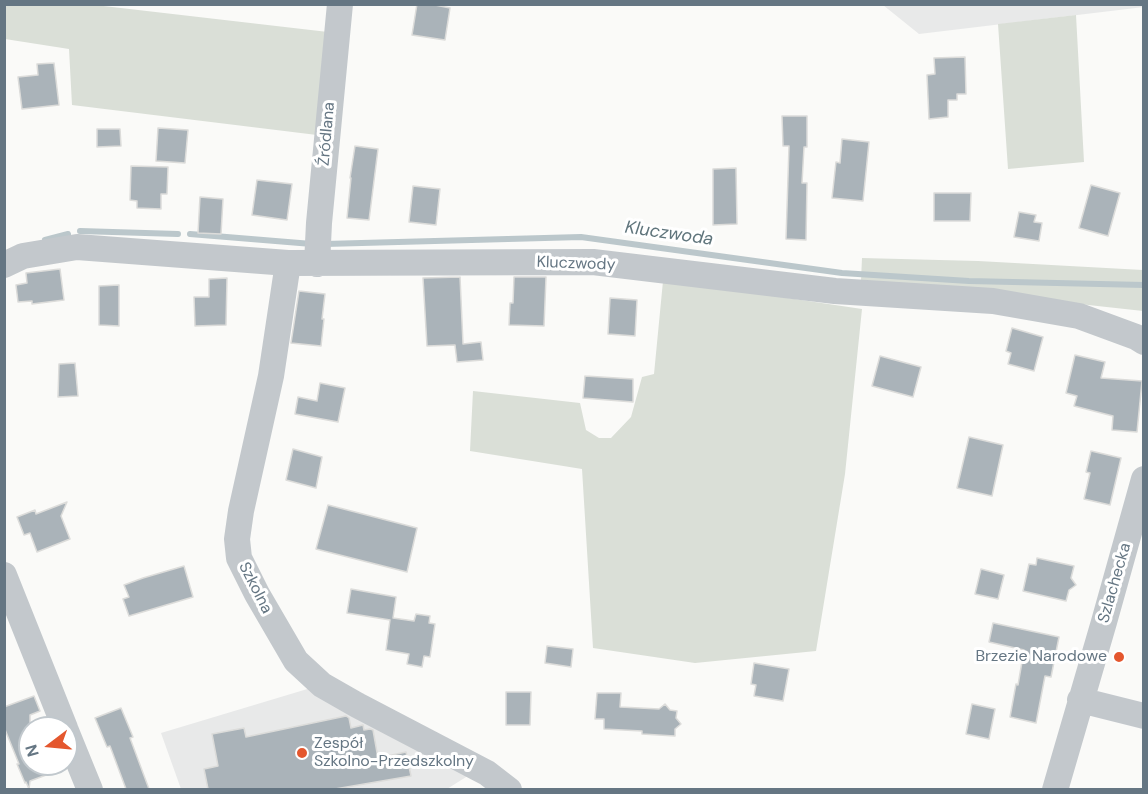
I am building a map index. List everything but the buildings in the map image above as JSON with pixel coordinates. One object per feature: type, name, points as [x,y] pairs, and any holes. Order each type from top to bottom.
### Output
[{"type":"street","name":"Źródlana","points":[[317,261],[340,4]]},
{"type":"street","name":"Kluczwody","points":[[4,265],[23,256],[76,247],[288,264],[317,261],[593,262],[835,291],[993,301],[1079,316],[1136,337],[1143,342]]},
{"type":"street","name":"Szkolna","points":[[288,264],[271,376],[241,511],[237,540],[239,558],[256,594],[296,661],[322,685],[487,773],[509,789]]},
{"type":"street","name":"Szlachecka","points":[[1055,789],[1143,479]]},
{"type":"street","points":[[4,575],[59,716]]},
{"type":"street","points":[[1080,700],[1143,717]]},
{"type":"street","points":[[78,761],[90,789]]},
{"type":"shaded area","points":[[1143,4],[1144,7],[919,34],[883,5]]},
{"type":"shaded area","points":[[4,5],[95,5],[328,32],[317,135],[72,105],[69,49],[5,39]]},
{"type":"shaded area","points":[[1076,15],[1084,162],[1008,169],[998,24]]},
{"type":"shaded area","points":[[862,258],[978,261],[1143,270],[1143,311],[861,280]]},
{"type":"shaded area","points":[[663,281],[862,309],[845,474],[816,651],[695,663],[593,648],[582,469],[470,451],[473,391],[580,403],[586,430],[599,438],[611,438],[631,417],[642,377],[654,374]]},
{"type":"shaded area","name":"Zespół Szkolno-Przedszkolny","points":[[314,687],[474,772],[447,789],[440,790],[181,789],[161,733]]},
{"type":"waterway","name":"Kluczwoda","points":[[80,231],[178,234]]},
{"type":"waterway","name":"Kluczwoda","points":[[45,240],[68,234]]},
{"type":"waterway","name":"Kluczwoda","points":[[190,234],[312,244]]},
{"type":"waterway","name":"Kluczwoda","points":[[325,244],[581,237],[842,273],[969,281],[1144,285]]},
{"type":"place","name":"Brzezie Narodowe","points":[[1119,657]]},
{"type":"place","name":"Zespół Szkolno-Przedszkolny","points":[[302,753]]}]
